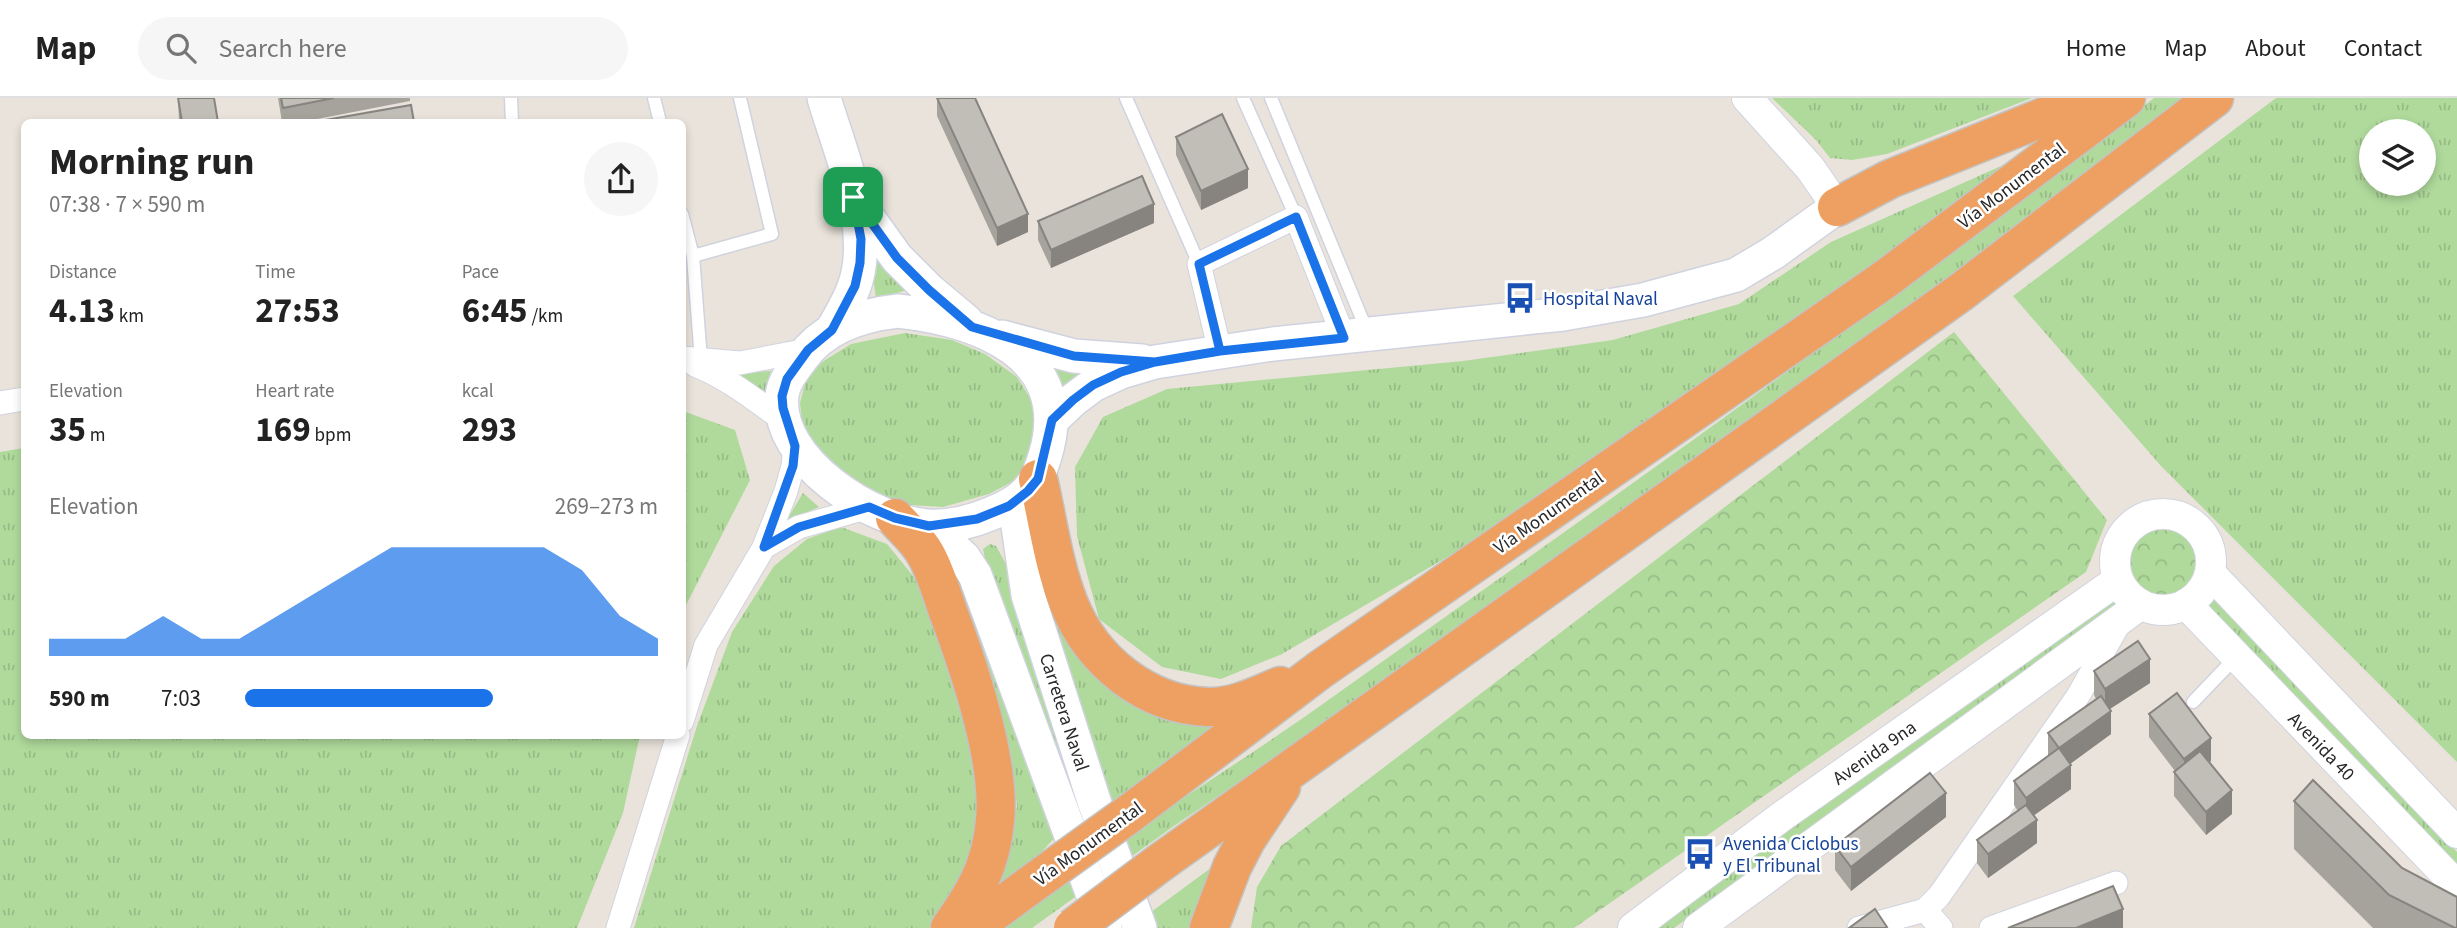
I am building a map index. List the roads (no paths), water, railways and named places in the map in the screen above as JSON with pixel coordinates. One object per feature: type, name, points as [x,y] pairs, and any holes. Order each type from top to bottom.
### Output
[{"type":"highway","points":[[1837,207],[1889,179],[2091,98]]},
{"type":"highway","name":"Vía Monumental","points":[[972,928],[1321,669],[1884,281],[2126,98]]},
{"type":"highway","points":[[1073,928],[1161,862],[1961,292],[2214,98]]},
{"type":"highway","points":[[1033,485],[1070,607],[1092,646],[1123,677],[1153,694],[1210,707],[1251,699],[1321,669]]},
{"type":"highway","points":[[898,517],[932,568],[966,659],[990,754],[995,820],[989,858],[975,893],[950,928]]},
{"type":"highway","points":[[1209,928],[1232,867],[1246,840],[1292,771]]},
{"type":"main road","points":[[824,98],[853,197],[861,239],[860,263],[855,286],[820,340],[787,379],[782,396],[791,434],[808,465],[824,479],[898,517],[977,519],[1009,506],[1033,485],[1052,420],[1048,393],[1034,369],[1014,348],[981,330],[929,290],[897,258],[853,197]]},
{"type":"main road","points":[[1052,420],[1093,385],[1121,372],[1155,362],[1220,351],[1563,314],[1643,300],[1696,286],[1735,275],[1773,253],[1837,207]]},
{"type":"main road","points":[[820,340],[849,322],[898,311],[932,316],[1074,356],[1155,362]]},
{"type":"main road","name":"Carretera Naval","points":[[1033,485],[1020,511],[1018,526],[1028,595],[1094,801],[1140,928]]},
{"type":"main road","name":"Carretera Naval","points":[[898,517],[964,558],[975,575],[1105,928]]},
{"type":"street","points":[[1747,98],[1810,168],[1837,207]]},
{"type":"street","points":[[1220,351],[1199,264],[1296,217],[1357,336]]},
{"type":"street","points":[[689,359],[740,363],[820,340]]},
{"type":"street","points":[[686,709],[706,645],[764,547],[793,466],[791,434],[743,389],[689,359]]},
{"type":"street","points":[[0,403],[21,400]]},
{"type":"street","points":[[1859,928],[1925,910],[1939,896],[2078,696],[2131,612],[2127,595],[2118,580],[2115,561],[2119,542],[2131,526],[2148,517],[2164,514],[2180,517],[2195,525],[2206,539],[2212,556],[2210,574],[2202,592],[2187,605],[2172,610],[2131,612]]},
{"type":"street","points":[[764,547],[799,527],[898,517]]},
{"type":"street","name":"Avenida 40","points":[[2210,574],[2457,833]]},
{"type":"street","name":"Avenida 9na","points":[[1633,928],[1781,817],[2118,580]]},
{"type":"street","name":"Avenida 40","points":[[2187,605],[2457,886]]},
{"type":"street","name":"Avenida 9na","points":[[1698,928],[2131,612]]},
{"type":"street","points":[[618,928],[677,739]]},
{"type":"street","points":[[1991,928],[2116,883]]},
{"type":"street","points":[[1925,910],[1941,928]]},
{"type":"lane","points":[[511,98],[512,119]]},
{"type":"lane","points":[[654,98],[659,119]]},
{"type":"lane","points":[[693,256],[772,234],[740,98]]},
{"type":"lane","points":[[1126,98],[1199,264]]},
{"type":"lane","points":[[1243,98],[1296,217]]},
{"type":"lane","points":[[1271,98],[1357,336]]},
{"type":"lane","points":[[686,229],[693,256],[689,359]]},
{"type":"lane","points":[[2193,702],[2236,657]]},
{"type":"place","name":"Hospital Naval","points":[[1520,298]]},
{"type":"place","name":"Avenida Ciclobus y El Tribunal","points":[[1700,854]]}]
